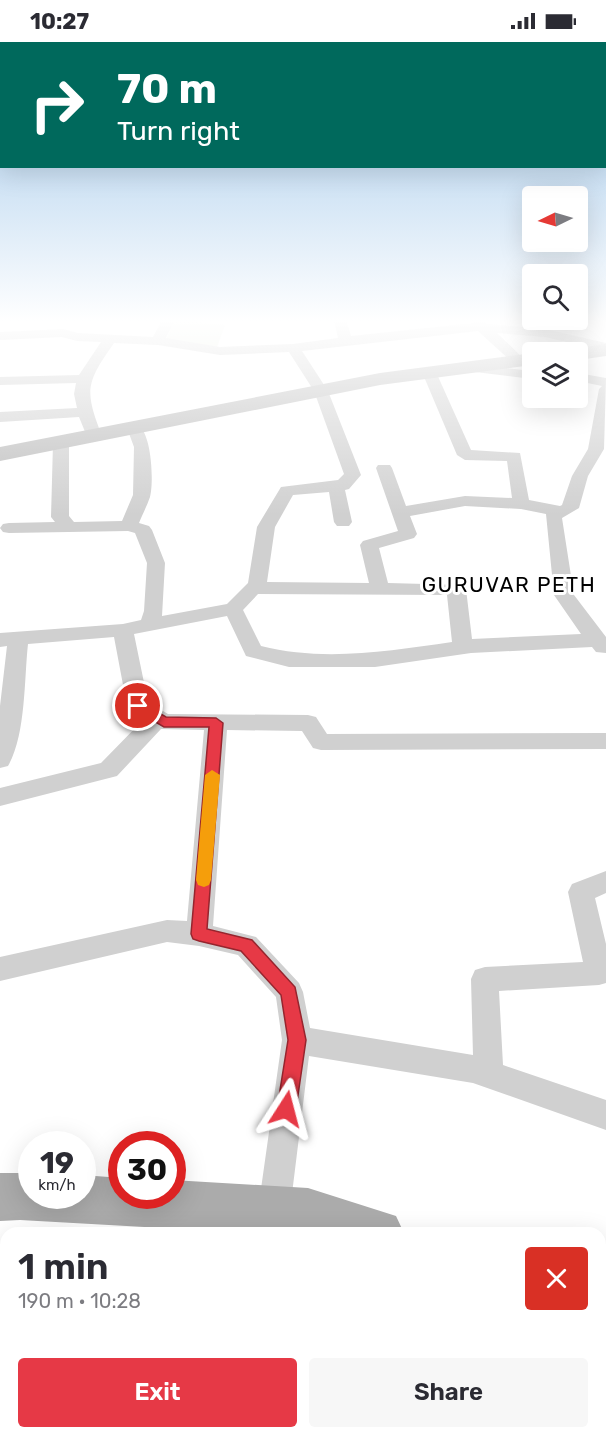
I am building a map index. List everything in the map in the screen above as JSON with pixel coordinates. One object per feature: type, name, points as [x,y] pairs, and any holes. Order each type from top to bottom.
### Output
[{"type":"main road","points":[[0,454],[354,385]]},
{"type":"main road","points":[[0,1197],[20,1196],[308,1212],[359,1227]]},
{"type":"street","points":[[82,385],[81,403],[94,436]]},
{"type":"street","points":[[0,760],[9,724],[9,639],[123,630],[233,609],[257,584],[266,527],[287,491],[343,485],[353,475],[317,385]]},
{"type":"street","points":[[435,385],[465,455],[514,456],[521,504]]},
{"type":"street","points":[[602,646],[578,617],[564,595],[553,516],[570,508],[580,476],[596,449],[606,389]]},
{"type":"street","points":[[0,417],[84,412]]},
{"type":"street","points":[[129,526],[142,495],[142,447],[135,428]]},
{"type":"street","points":[[62,442],[60,517],[69,527]]},
{"type":"street","points":[[381,588],[369,545],[408,534],[384,468]]},
{"type":"street","points":[[336,486],[343,522]]},
{"type":"street","points":[[400,512],[465,501],[521,504],[562,512]]},
{"type":"street","points":[[9,528],[129,526],[143,530],[156,563],[154,611],[150,625]]},
{"type":"street","points":[[253,588],[456,589],[463,647]]},
{"type":"street","points":[[233,609],[253,651],[289,660],[375,660],[463,647],[602,646]]},
{"type":"street","points":[[123,630],[138,706],[164,722],[308,723],[321,742],[606,741]]},
{"type":"street","points":[[0,797],[110,770],[158,718]]},
{"type":"street","points":[[199,934],[216,723]]},
{"type":"street","points":[[488,1074],[485,979],[599,973],[581,892],[606,882]]},
{"type":"street","points":[[0,969],[167,931],[199,934],[246,945],[289,992],[297,1040],[274,1210]]},
{"type":"street","points":[[297,1040],[473,1069],[606,1114]]},
{"type":"slow traffic","points":[[204,880],[205,841],[212,775]]},
{"type":"district","name":"GURUVAR PETH","points":[[509,584]]},
{"type":"route","points":[[138,706],[164,722],[216,723],[217,736],[205,841],[199,934],[246,945],[289,992],[297,1040],[286,1109]]}]
